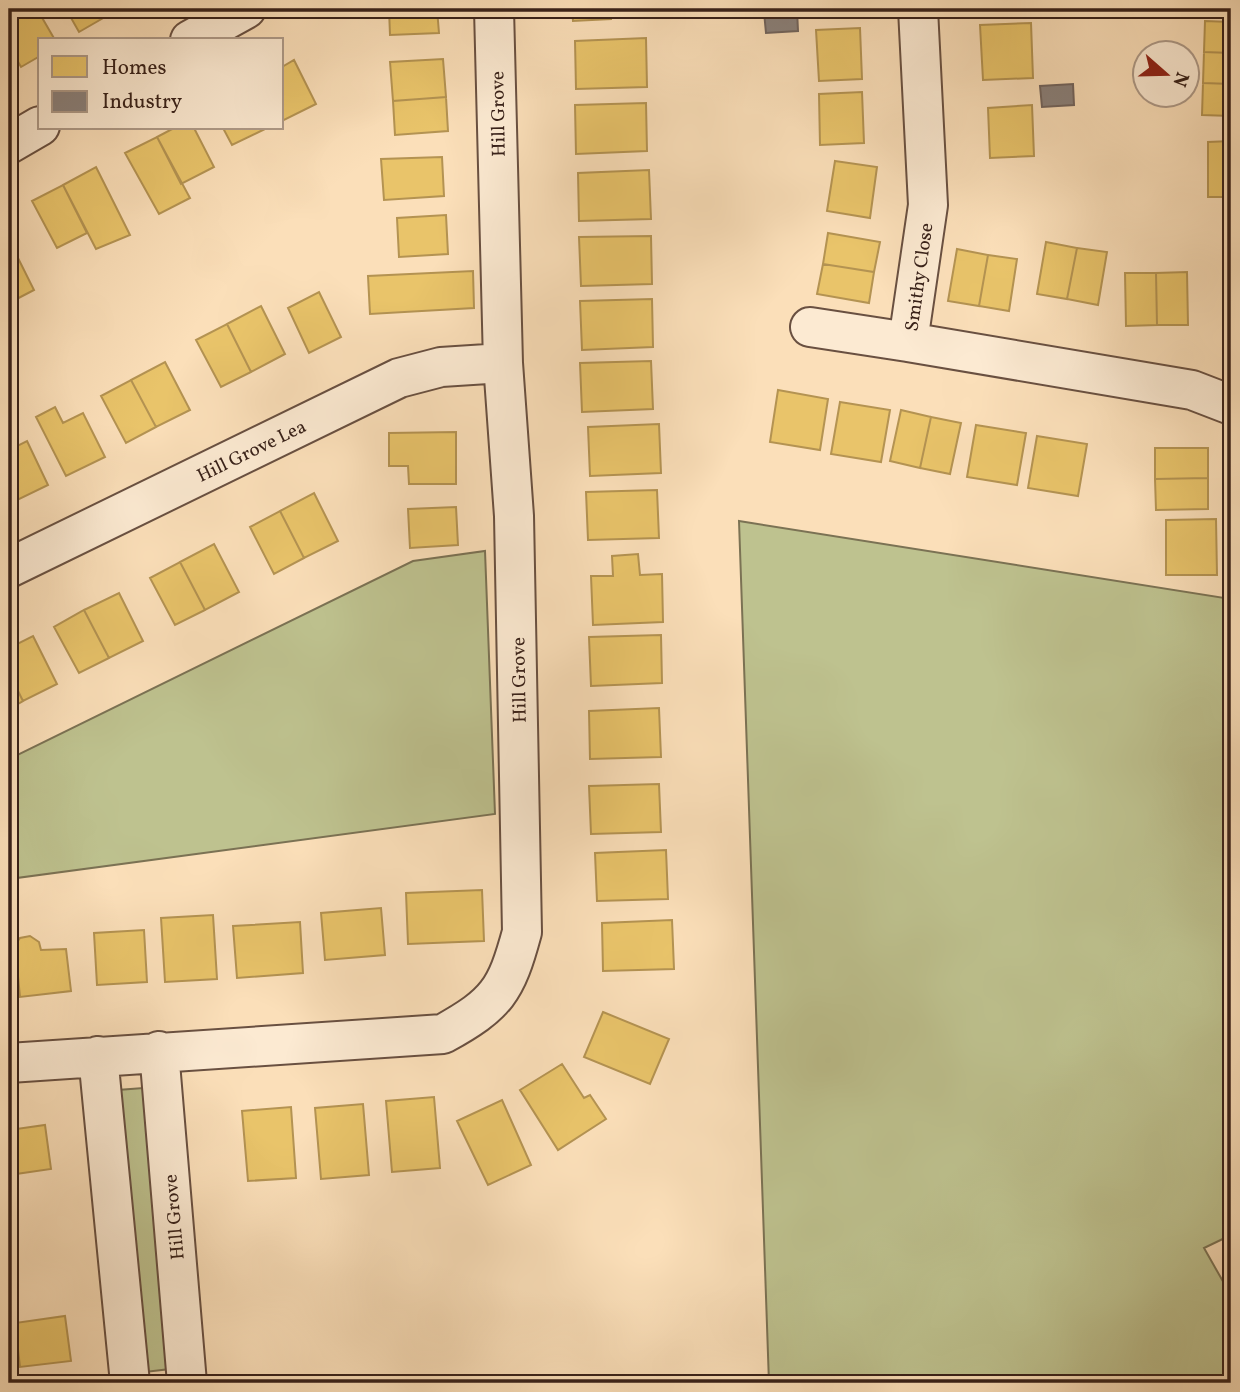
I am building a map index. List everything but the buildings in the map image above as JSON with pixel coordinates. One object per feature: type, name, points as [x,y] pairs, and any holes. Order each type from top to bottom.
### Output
[{"type":"street","points":[[195,38],[246,9]]},
{"type":"street","name":"Hill Grove","points":[[9,1063],[443,1034],[477,1015],[509,979],[522,932],[514,516],[503,363],[495,9]]},
{"type":"street","name":"Smithy Close","points":[[918,9],[929,205],[908,342],[1192,390],[1231,405]]},
{"type":"street","points":[[9,144],[38,127]]},
{"type":"street","points":[[810,327],[908,342]]},
{"type":"street","name":"Hill Grove Lea","points":[[9,568],[399,378],[440,367],[503,363]]},
{"type":"street","name":"Hill Grove","points":[[159,1051],[187,1383]]},
{"type":"street","points":[[98,1056],[130,1383]]},
{"type":"green space","points":[[739,521],[1231,599],[1231,1235],[1204,1248],[1225,1285],[1231,1282],[1231,1383],[769,1383]]},
{"type":"green space","points":[[485,551],[495,814],[9,879],[9,759],[413,561]]},
{"type":"green space","points":[[143,1088],[170,1369],[145,1372],[118,1090]]}]
